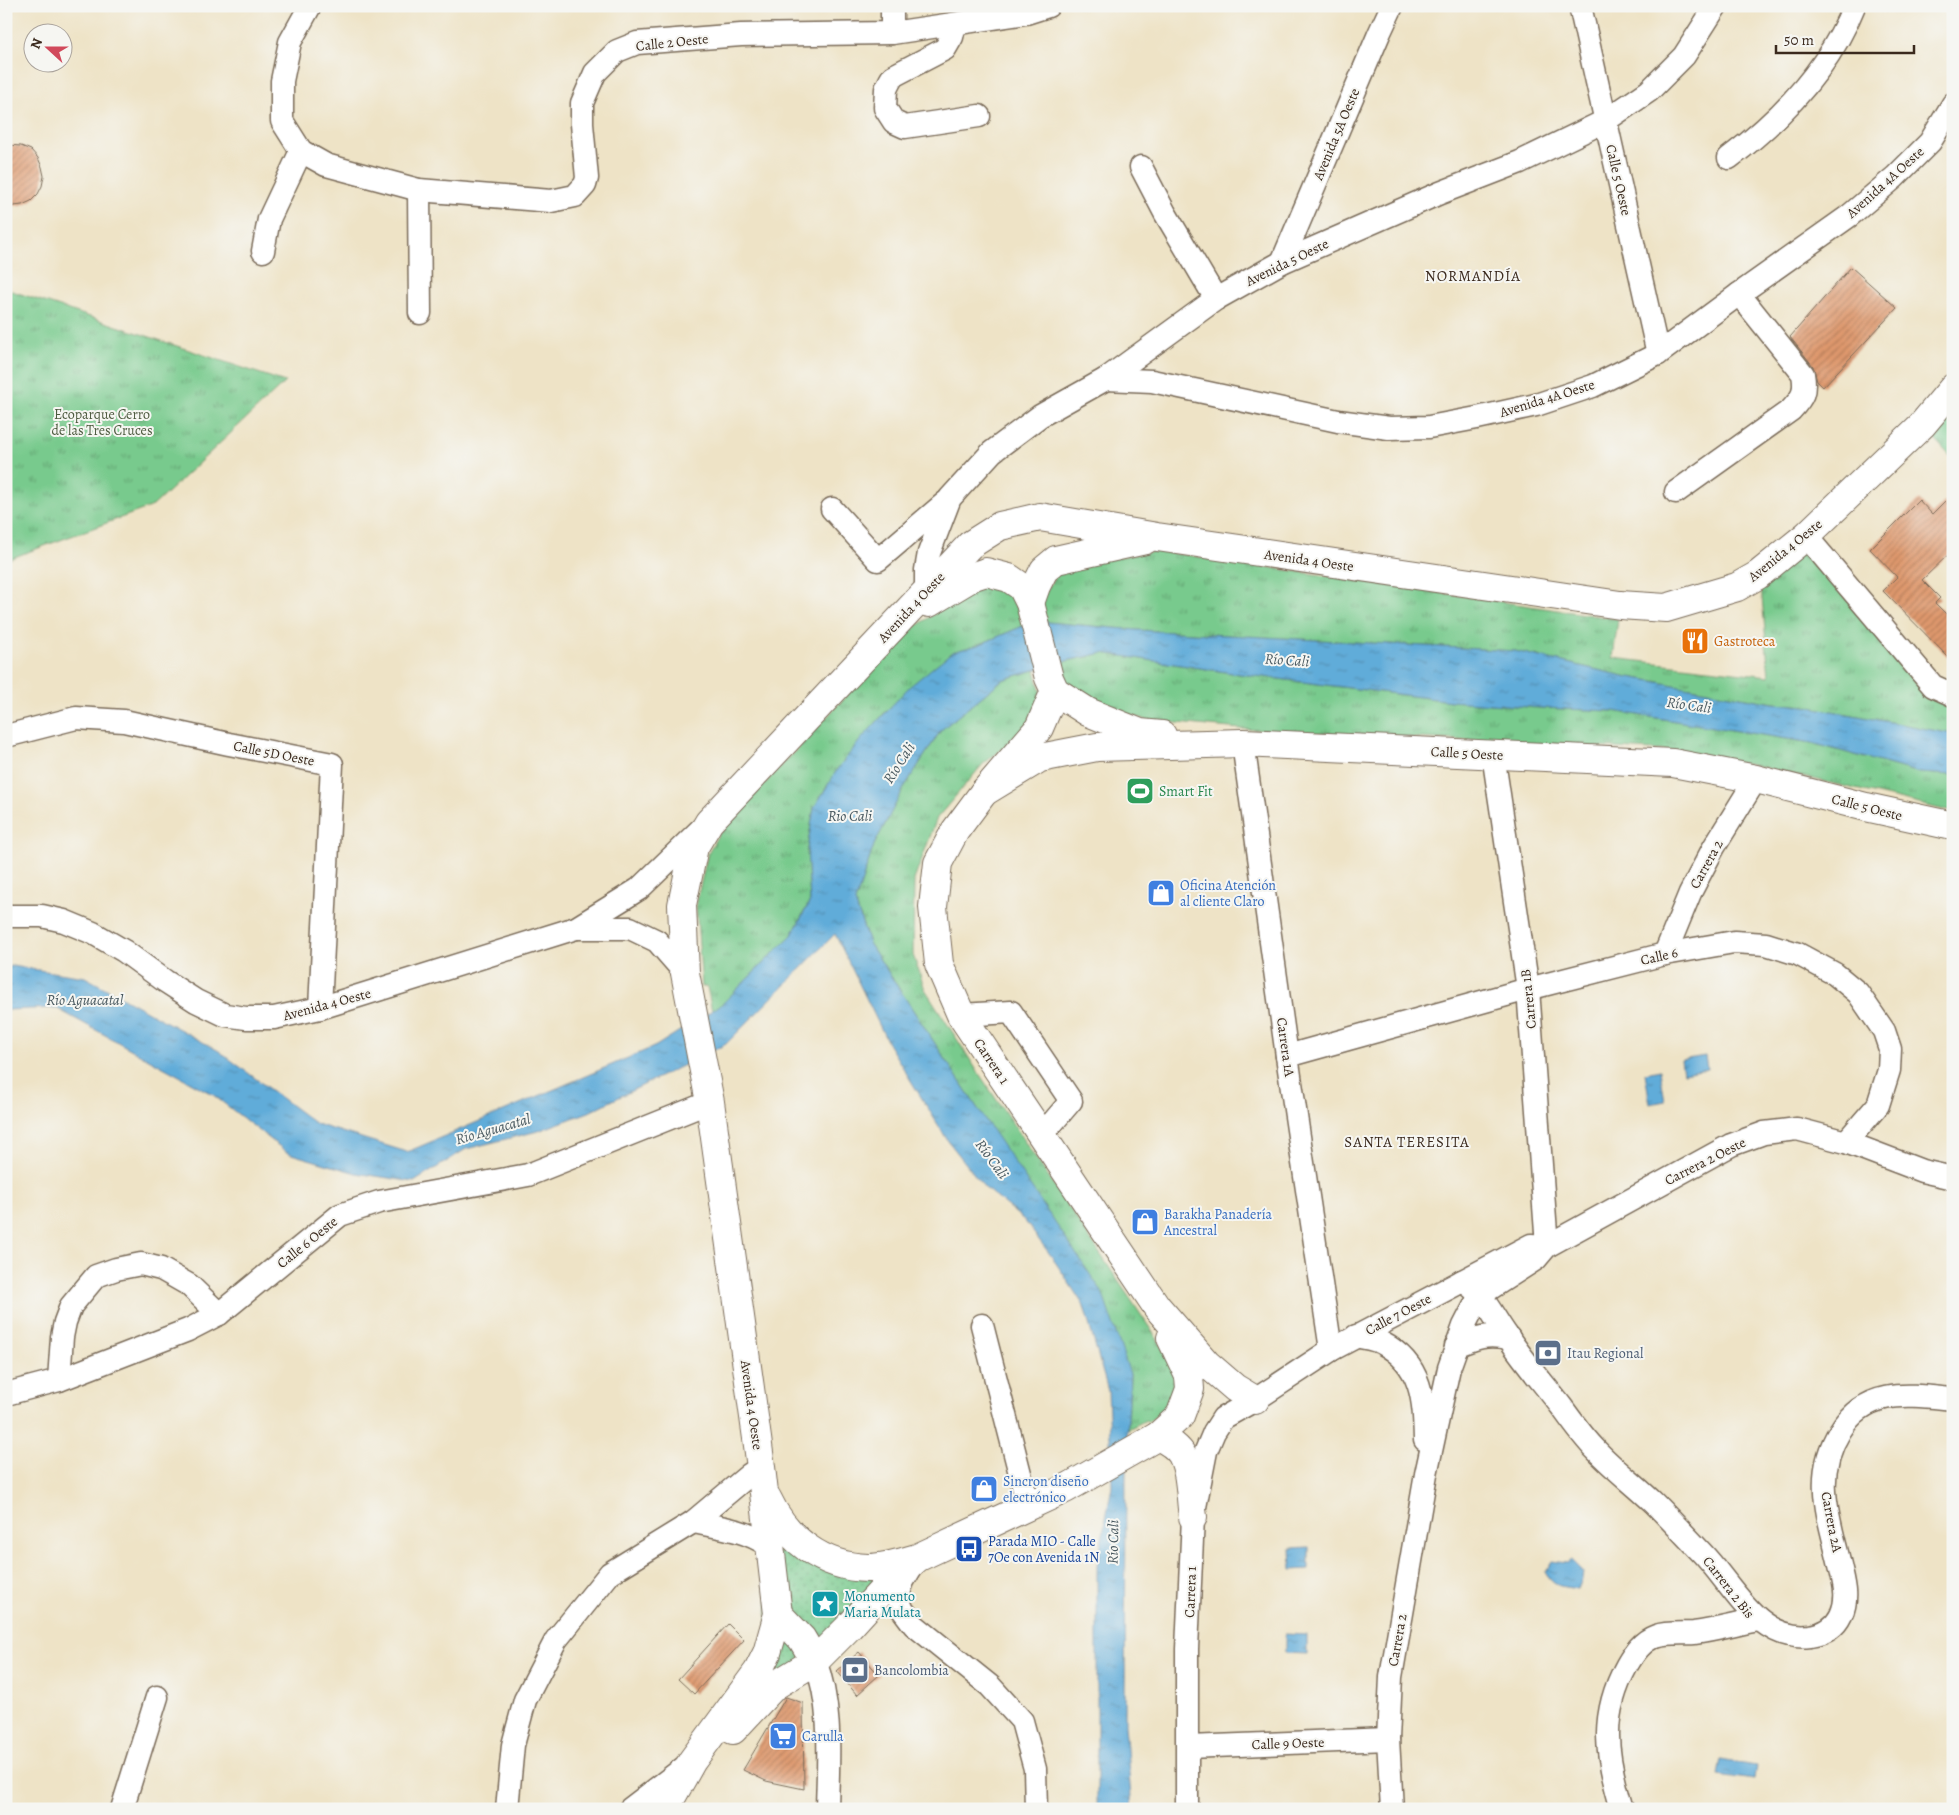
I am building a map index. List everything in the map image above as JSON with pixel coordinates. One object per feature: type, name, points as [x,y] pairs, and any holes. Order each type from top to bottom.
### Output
[{"type":"main road","name":"Avenida 4 Oeste","points":[[667,1809],[692,1761],[758,1671],[766,1653],[778,1614],[761,1467],[708,1089],[688,982],[682,905],[694,847],[709,822],[970,545],[1000,526],[1040,517],[1157,537],[1620,605],[1666,608],[1737,587],[1758,575],[1806,536],[1922,425],[1953,388]]},
{"type":"main road","points":[[1031,608],[1036,586],[1044,570],[1056,560],[1157,537]]},
{"type":"main road","points":[[892,628],[962,582],[986,572],[1009,578],[1022,587],[1031,608],[1052,684],[1088,712],[1140,733],[1244,744]]},
{"type":"main road","name":"Carrera 1","points":[[1052,684],[1039,728],[984,792],[955,832],[938,864],[933,907],[939,964],[961,1015],[1157,1307]]},
{"type":"main road","name":"Calle 5 Oeste","points":[[984,792],[1040,758],[1097,747],[1244,744],[1672,763],[1756,778],[1874,809],[1953,826]]},
{"type":"main road","points":[[761,1467],[768,1499],[784,1527],[807,1549],[836,1563],[868,1568],[892,1565],[917,1558],[1065,1489],[1153,1438],[1180,1416],[1190,1389],[1189,1376],[1157,1307]]},
{"type":"main road","points":[[1157,1307],[1206,1364],[1227,1382],[1255,1400]]},
{"type":"main road","points":[[1153,1438],[1169,1442],[1181,1454],[1187,1470],[1193,1517]]},
{"type":"main road","name":"Avenida 4 Oeste","points":[[667,1809],[718,1745],[774,1686],[814,1661],[849,1628],[892,1580],[917,1558]]},
{"type":"main road","points":[[778,1614],[802,1639],[814,1661]]},
{"type":"street","points":[[263,251],[268,218],[301,151],[282,121],[282,81],[290,42],[310,6]]},
{"type":"street","points":[[892,6],[892,33]]},
{"type":"street","name":"Calle 2 Oeste","points":[[301,151],[326,165],[419,190],[552,201],[575,196],[585,185],[587,178],[582,103],[595,73],[618,51],[637,43],[740,35],[892,33],[1026,13],[1048,6]]},
{"type":"street","name":"Avenida 5A Oeste","points":[[1282,262],[1392,6]]},
{"type":"street","name":"Calle 5 Oeste","points":[[1580,6],[1658,354]]},
{"type":"street","name":"Avenida 5 Oeste","points":[[926,591],[929,553],[950,498],[992,452],[1040,416],[1106,379],[1216,299],[1282,262],[1440,193],[1520,162],[1605,121],[1649,91],[1684,56],[1716,6]]},
{"type":"street","points":[[1729,158],[1759,135],[1805,89],[1828,57],[1854,6]]},
{"type":"street","points":[[955,24],[952,37],[945,49],[893,76],[886,89],[885,108],[894,122],[905,128],[979,116]]},
{"type":"street","name":"Avenida 4A Oeste","points":[[1106,379],[1152,381],[1338,421],[1389,428],[1429,427],[1536,405],[1593,386],[1658,354],[1849,216],[1895,177],[1930,142],[1953,104]]},
{"type":"street","points":[[1141,167],[1165,213],[1216,299]]},
{"type":"street","points":[[419,190],[420,313]]},
{"type":"street","points":[[1676,492],[1791,410],[1801,399],[1806,388],[1803,374],[1739,294]]},
{"type":"street","points":[[832,509],[878,560],[950,498]]},
{"type":"street","points":[[1806,536],[1933,686],[1953,695]]},
{"type":"street","name":"Calle 5D Oeste","points":[[6,736],[76,718],[124,721],[332,764],[320,1008]]},
{"type":"street","name":"Carrera 1A","points":[[1244,744],[1287,1056],[1331,1350]]},
{"type":"street","name":"Carrera 1B","points":[[1492,754],[1528,989],[1548,1246]]},
{"type":"street","name":"Carrera 2","points":[[1665,954],[1690,894],[1714,847],[1756,778]]},
{"type":"street","name":"Avenida 4 Oeste","points":[[6,916],[42,916],[64,921],[93,933],[124,950],[165,981],[196,1001],[225,1015],[246,1018],[274,1018],[320,1008],[576,928],[639,889],[709,822]]},
{"type":"street","name":"Avenida 4 Oeste","points":[[576,928],[630,928],[657,940],[688,982]]},
{"type":"street","name":"Calle 6","points":[[1287,1056],[1528,989],[1665,954],[1734,942],[1766,944],[1798,954],[1834,974],[1858,993],[1884,1031],[1890,1049],[1889,1070],[1878,1105],[1846,1142]]},
{"type":"street","points":[[961,1015],[1011,1012],[1022,1028],[1071,1101],[1042,1135]]},
{"type":"street","name":"Calle 6 Oeste","points":[[6,1394],[59,1380],[188,1330],[220,1314],[340,1215],[379,1202],[528,1175],[708,1089]]},
{"type":"street","name":"Carrera 2 Oeste","points":[[1480,1295],[1536,1259],[1548,1246],[1730,1145],[1764,1133],[1797,1129],[1846,1142],[1922,1171],[1953,1178]]},
{"type":"street","name":"Calle 7 Oeste","points":[[1255,1400],[1331,1350],[1356,1336],[1531,1245],[1548,1246]]},
{"type":"street","points":[[59,1380],[65,1322],[71,1306],[96,1276],[140,1264],[161,1269],[189,1285],[220,1314]]},
{"type":"street","name":"Carrera 2 Bis","points":[[1462,1281],[1469,1284],[1480,1295],[1508,1338],[1594,1449],[1654,1503],[1705,1556],[1758,1620],[1694,1633],[1656,1636],[1637,1649],[1620,1679],[1610,1704],[1607,1749],[1622,1809]]},
{"type":"street","name":"Carrera 2","points":[[1392,1809],[1388,1739],[1391,1677],[1426,1474],[1450,1368],[1464,1326],[1480,1295]]},
{"type":"street","points":[[982,1325],[1028,1505]]},
{"type":"street","points":[[1456,1346],[1476,1338],[1492,1335],[1508,1338]]},
{"type":"street","name":"Carrera 2","points":[[1356,1336],[1381,1342],[1395,1352],[1417,1377],[1423,1396],[1426,1474]]},
{"type":"street","name":"Carrera 2A","points":[[1758,1620],[1780,1633],[1800,1637],[1816,1635],[1830,1630],[1840,1618],[1846,1602],[1844,1583],[1825,1499],[1825,1468],[1831,1446],[1845,1423],[1861,1408],[1880,1399],[1903,1394],[1953,1399]]},
{"type":"street","name":"Carrera 1","points":[[1187,1809],[1188,1649],[1193,1517],[1206,1451],[1214,1432],[1223,1418],[1255,1400]]},
{"type":"street","points":[[507,1809],[513,1745],[525,1700],[556,1640],[610,1573],[693,1522],[761,1467]]},
{"type":"street","points":[[693,1522],[736,1530],[769,1546]]},
{"type":"street","points":[[917,1558],[902,1581],[898,1596],[902,1609],[914,1625],[990,1686],[1022,1721],[1034,1769],[1036,1809]]},
{"type":"street","points":[[814,1661],[824,1699],[828,1728],[827,1809]]},
{"type":"street","points":[[122,1809],[157,1697]]},
{"type":"street","name":"Calle 9 Oeste","points":[[1188,1747],[1388,1739]]},
{"type":"street","points":[[630,1809],[692,1761]]},
{"type":"green space","name":"Ecoparque Cerro de las Tres Cruces","points":[[6,289],[285,382],[153,506],[6,560]]},
{"type":"green space","points":[[1953,403],[1953,459],[1928,432]]},
{"type":"green space","points":[[1812,544],[1953,695],[1953,734],[1805,706],[1774,703],[1624,676],[1515,651],[1137,630],[1046,622],[1039,604],[1061,566],[1158,551],[1618,619],[1613,658],[1769,676],[1761,586]]},
{"type":"green space","points":[[989,585],[1010,594],[1014,599],[1023,626],[978,645],[952,652],[886,711],[838,768],[814,808],[807,849],[810,901],[792,935],[722,1004],[712,1011],[707,987],[702,987],[696,904],[708,853],[719,833],[903,635],[965,593]]},
{"type":"green space","points":[[1103,653],[1232,673],[1451,701],[1613,711],[1812,743],[1920,773],[1953,775],[1953,812],[1763,767],[1674,751],[1241,729],[1146,720],[1096,703],[1063,687],[1058,663]]},
{"type":"green space","points":[[1035,670],[1042,697],[1022,734],[983,764],[937,818],[914,880],[913,955],[925,989],[978,1072],[1172,1361],[1175,1382],[1174,1397],[1165,1409],[1148,1422],[1146,1420],[1128,1429],[1130,1374],[978,1109],[869,943],[855,902],[874,845],[905,786],[941,730],[1002,680]]},
{"type":"green space","points":[[768,1499],[836,1563],[917,1558],[692,1761],[767,1653]]},
{"type":"water","name":"Rio Cali","points":[[1046,622],[1137,630],[1515,651],[1624,676],[1773,703],[1805,706],[1953,734],[1953,775],[1920,773],[1812,743],[1613,711],[1451,701],[1232,673],[1103,653],[1057,663],[1002,680],[941,730],[905,786],[874,845],[855,902],[869,943],[978,1109],[1102,1292],[1130,1374],[1126,1468],[1125,1725],[1132,1809],[1097,1809],[1097,1566],[1112,1486],[1108,1391],[1084,1306],[1052,1257],[1024,1220],[985,1188],[948,1141],[889,1045],[835,934],[726,1044],[589,1112],[538,1131],[466,1149],[414,1182],[356,1173],[288,1153],[212,1094],[56,1008],[6,1010],[6,967],[12,966],[85,977],[219,1051],[316,1124],[407,1152],[656,1046],[722,1004],[792,935],[810,901],[807,849],[814,808],[838,768],[862,738],[909,687],[952,652],[978,645],[1023,626]]},
{"type":"water","points":[[1705,1056],[1707,1069],[1683,1073],[1681,1060]]},
{"type":"water","points":[[1660,1070],[1665,1101],[1650,1104],[1645,1073]]},
{"type":"water","points":[[1309,1547],[1309,1569],[1292,1570],[1291,1548]]},
{"type":"water","points":[[1571,1560],[1583,1572],[1578,1589],[1555,1584],[1545,1572],[1552,1561],[1567,1563]]},
{"type":"water","points":[[1285,1634],[1307,1635],[1307,1654],[1285,1653]]},
{"type":"water","points":[[1721,1760],[1756,1766],[1754,1780],[1718,1775]]},
{"type":"building","points":[[6,145],[21,146],[31,150],[38,158],[42,167],[44,176],[38,194],[31,201],[22,205],[6,207]]},
{"type":"building","points":[[1851,267],[1897,308],[1823,387],[1817,381],[1813,366],[1790,337]]},
{"type":"building","points":[[1919,500],[1932,514],[1945,501],[1953,509],[1953,550],[1922,580],[1940,598],[1935,603],[1953,621],[1953,662],[1883,591],[1897,577],[1870,549]]},
{"type":"building","points":[[728,1624],[744,1640],[694,1694],[678,1679]]},
{"type":"building","points":[[859,1652],[879,1675],[857,1695],[837,1671]]},
{"type":"building","name":"Carulla","points":[[786,1697],[803,1703],[804,1789],[766,1781],[743,1770]]},
{"type":"place","name":"Gastroteca","points":[[1695,641]]},
{"type":"place","name":"Smart Fit","points":[[1140,791]]},
{"type":"place","name":"Oficina Atención al cliente Claro","points":[[1161,893]]},
{"type":"place","name":"Barakha Panadería Ancestral","points":[[1145,1222]]},
{"type":"place","name":"Itau Regional","points":[[1548,1353]]},
{"type":"place","name":"Sincron diseño electrónico","points":[[984,1489]]},
{"type":"place","name":"Parada MIO - Calle 7Oe con Avenida 1N","points":[[969,1549]]},
{"type":"place","name":"Monumento Maria Mulata","points":[[825,1604]]},
{"type":"place","name":"Bancolombia","points":[[855,1670]]},
{"type":"place","name":"Carulla","points":[[783,1736]]},
{"type":"district","name":"NORMANDÍA","points":[[1473,276]]},
{"type":"district","name":"SANTA TERESITA","points":[[1407,1142]]},
{"type":"water label","name":"Río Cali","points":[[1287,660]]},
{"type":"water label","name":"Río Cali","points":[[1689,705]]},
{"type":"water label","name":"Río Cali","points":[[899,763]]},
{"type":"water label","name":"Río Aguacatal","points":[[85,1000]]},
{"type":"water label","name":"Río Aguacatal","points":[[493,1129]]},
{"type":"water label","name":"Río Cali","points":[[992,1159]]},
{"type":"water label","name":"Río Cali","points":[[1113,1542]]}]
